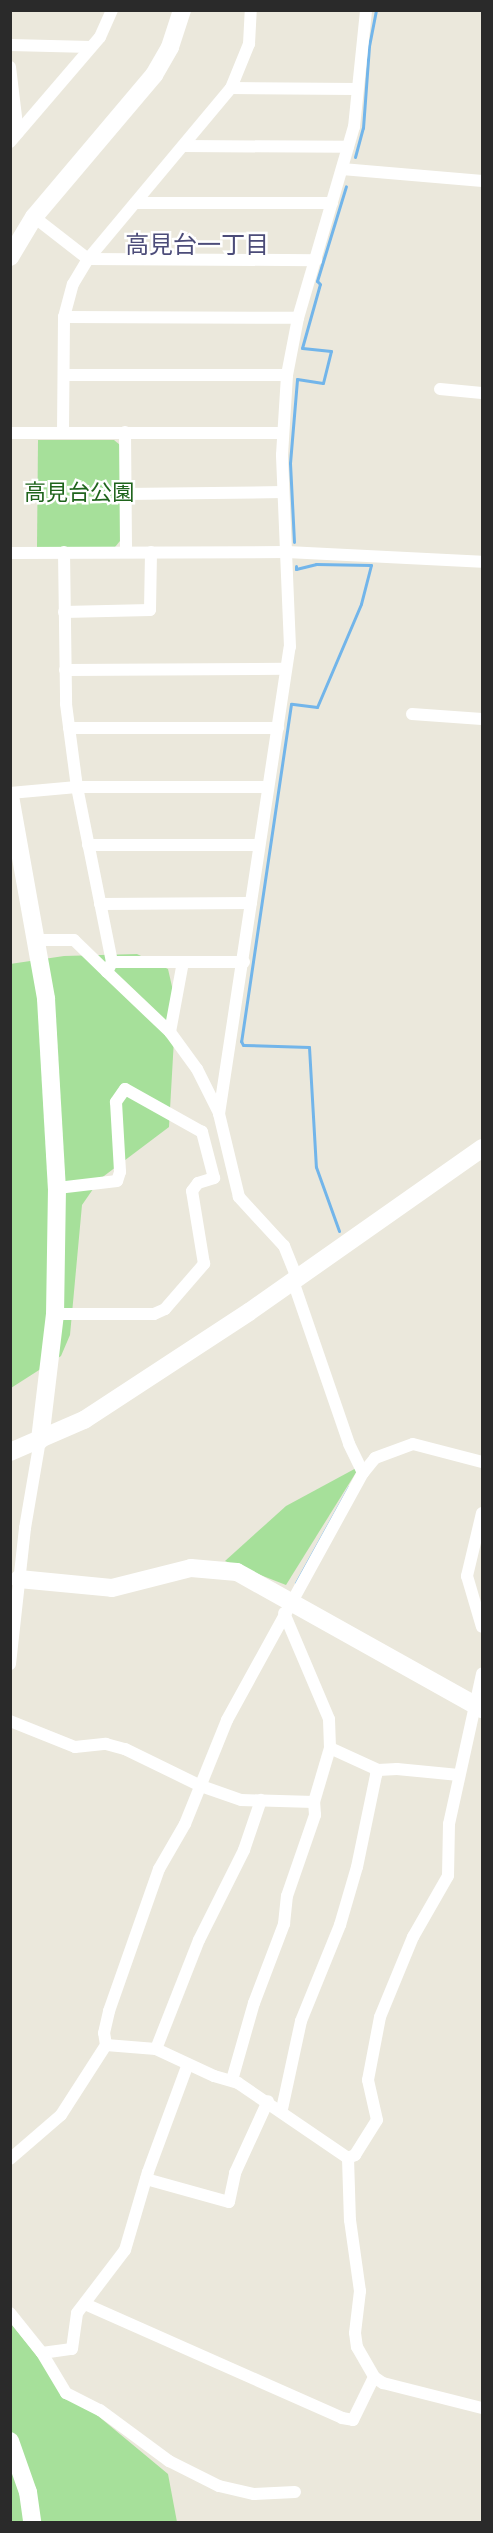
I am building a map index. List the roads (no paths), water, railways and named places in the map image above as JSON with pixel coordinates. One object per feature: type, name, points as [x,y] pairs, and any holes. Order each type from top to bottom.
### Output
[{"type":"street","points":[[14,137],[91,47],[112,10]]},
{"type":"street","points":[[10,257],[34,217],[154,75],[170,46],[182,10]]},
{"type":"street","points":[[63,432],[64,317],[73,284],[88,259],[231,88],[249,44],[251,10]]},
{"type":"street","points":[[219,1114],[244,962],[250,903],[290,646],[282,433],[287,375],[298,318],[348,147],[366,10]]},
{"type":"street","points":[[10,45],[91,47]]},
{"type":"street","points":[[10,67],[14,137]]},
{"type":"street","points":[[231,88],[356,89]]},
{"type":"street","points":[[183,146],[348,147]]},
{"type":"street","points":[[342,169],[483,181]]},
{"type":"street","points":[[135,203],[332,203]]},
{"type":"street","points":[[34,217],[88,259],[316,260]]},
{"type":"street","points":[[64,317],[298,318]]},
{"type":"street","points":[[64,375],[287,375]]},
{"type":"street","points":[[440,388],[483,393]]},
{"type":"street","points":[[125,432],[126,552]]},
{"type":"street","points":[[10,433],[282,433]]},
{"type":"street","points":[[125,494],[283,492]]},
{"type":"street","points":[[64,552],[65,670],[69,728],[77,787],[100,904],[109,967]]},
{"type":"street","points":[[64,612],[150,610],[151,552]]},
{"type":"street","points":[[10,553],[287,552],[483,562]]},
{"type":"street","points":[[65,670],[286,669]]},
{"type":"street","points":[[412,714],[483,719]]},
{"type":"street","points":[[69,728],[278,728]]},
{"type":"street","points":[[10,1664],[19,1579],[40,1440],[55,1314],[57,1188],[49,1033],[38,940],[10,795],[77,787],[268,787]]},
{"type":"street","points":[[88,845],[259,845]]},
{"type":"street","points":[[100,904],[250,903]]},
{"type":"street","points":[[38,940],[74,940],[109,967],[170,1032],[197,1069],[219,1114],[239,1197],[284,1246],[349,1444],[363,1473]]},
{"type":"street","points":[[109,967],[183,962],[244,962]]},
{"type":"street","points":[[170,1032],[183,962]]},
{"type":"street","points":[[55,1314],[161,1313],[204,1264],[192,1191],[198,1183],[214,1178],[202,1132],[125,1089],[116,1102],[120,1172],[117,1181],[57,1188]]},
{"type":"street","points":[[10,1452],[84,1420],[295,1279],[483,1148]]},
{"type":"street","points":[[10,2158],[61,2115],[106,2044],[104,2033],[126,1955],[159,1869],[201,1786],[227,1720],[363,1473],[375,1458],[413,1444],[483,1462]]},
{"type":"street","points":[[483,1514],[467,1576],[483,1627]]},
{"type":"street","points":[[19,1579],[112,1588],[192,1568],[214,1568],[243,1574],[288,1607],[478,1706]]},
{"type":"street","points":[[232,2080],[254,2003],[284,1924],[288,1896],[315,1815],[314,1802],[330,1748],[329,1719],[288,1607]]},
{"type":"street","points":[[348,2158],[355,2155],[377,2120],[368,2086],[375,2031],[398,1969],[448,1876],[449,1824],[478,1706],[483,1674]]},
{"type":"street","points":[[10,1721],[75,1747],[106,1744],[125,1749],[201,1786],[241,1800],[314,1802]]},
{"type":"street","points":[[330,1748],[378,1770],[459,1776]]},
{"type":"street","points":[[282,2109],[301,2021],[340,1925],[357,1868],[378,1770]]},
{"type":"street","points":[[156,2049],[200,1940],[244,1850],[261,1800]]},
{"type":"street","points":[[106,2044],[156,2049],[188,2064],[232,2080],[282,2109],[348,2158]]},
{"type":"street","points":[[42,2353],[72,2349],[77,2313],[125,2250],[146,2179],[188,2064]]},
{"type":"street","points":[[146,2179],[229,2202],[235,2173],[268,2101]]},
{"type":"street","points":[[348,2158],[350,2220],[360,2291],[355,2341],[374,2377],[383,2383],[483,2408]]},
{"type":"street","points":[[85,2304],[342,2418],[353,2420],[374,2377]]},
{"type":"street","points":[[10,2313],[42,2353],[66,2393],[100,2410],[169,2461],[219,2486],[254,2494],[295,2492]]},
{"type":"street","points":[[10,2441],[28,2492],[32,2523]]},
{"type":"waterway","points":[[355,157],[363,128],[369,46],[376,10]]},
{"type":"waterway","points":[[294,542],[290,463],[297,379],[323,383],[331,351],[302,348],[320,284],[317,281],[346,186]]},
{"type":"waterway","points":[[296,566],[296,569],[316,564],[371,565],[361,604],[317,707],[291,704],[241,1041],[243,1045],[309,1047],[316,1167],[339,1231]]},
{"type":"waterway","points":[[296,1583],[349,1487]]},
{"type":"district","name":"高見台一丁目","points":[[197,245]]},
{"type":"park label","name":"高見台公園","points":[[79,493]]}]
